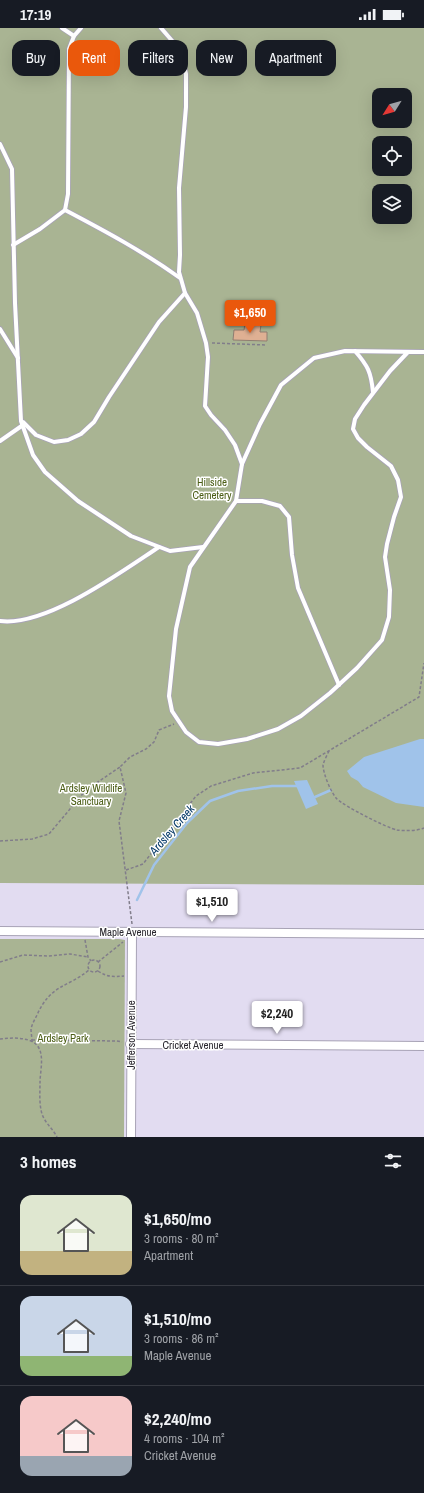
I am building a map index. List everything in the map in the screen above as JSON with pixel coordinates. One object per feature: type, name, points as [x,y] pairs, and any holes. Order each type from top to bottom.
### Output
[{"type":"street","name":"Maple Avenue","points":[[0,931],[424,934]]},
{"type":"street","name":"Jefferson Avenue","points":[[131,1137],[128,1044],[132,932]]},
{"type":"street","name":"Cricket Avenue","points":[[128,1044],[424,1046]]},
{"type":"lane","points":[[62,28],[74,36]]},
{"type":"lane","points":[[14,245],[40,229],[65,210],[68,194],[69,49],[74,36],[82,28]]},
{"type":"lane","points":[[161,28],[174,43],[183,61],[186,74],[186,106],[179,188],[179,272],[185,293],[197,313],[206,343],[208,358],[205,406],[225,430],[235,445],[242,464]]},
{"type":"lane","points":[[0,144],[12,169],[18,359],[22,423],[33,455],[44,472],[78,501],[131,536],[170,551],[203,547]]},
{"type":"lane","points":[[65,210],[110,233],[155,260],[181,279]]},
{"type":"lane","points":[[22,423],[36,435],[54,442],[68,440],[81,434],[94,422],[109,397],[160,322],[185,293]]},
{"type":"lane","points":[[0,329],[18,359]]},
{"type":"lane","points":[[408,352],[390,371],[373,393],[355,419],[353,429],[358,438],[367,448],[391,466],[398,480],[401,497],[394,517],[386,557],[390,590],[389,617],[382,640],[357,668],[339,685],[301,716],[278,729],[247,739],[218,744],[199,742],[186,732],[172,711],[169,696],[176,629],[190,567],[236,501],[242,464],[260,424],[281,385],[314,358],[345,351],[424,352]]},
{"type":"lane","points":[[355,351],[366,364],[371,378],[373,393]]},
{"type":"lane","points":[[0,441],[22,423]]},
{"type":"lane","points":[[236,501],[262,501],[280,506],[289,517],[292,555],[298,588],[339,685]]},
{"type":"lane","points":[[0,621],[8,622],[24,620],[72,601],[99,587],[159,547]]},
{"type":"path","points":[[206,343],[266,345]]},
{"type":"path","points":[[126,870],[143,864],[196,796],[211,786],[252,773],[300,768],[419,697],[424,663]]},
{"type":"path","points":[[0,841],[32,839],[49,834],[86,790],[120,767],[130,757],[146,749],[154,742],[159,730],[180,722]]},
{"type":"path","points":[[328,751],[323,765],[331,790],[337,799],[363,815],[396,830],[420,830],[424,828]]},
{"type":"path","points":[[120,767],[126,793],[119,821],[126,870],[132,932]]},
{"type":"path","points":[[85,939],[88,957],[91,961]]},
{"type":"path","points":[[98,962],[125,940]]},
{"type":"path","points":[[0,962],[23,955],[48,956],[70,954],[88,957]]},
{"type":"path","points":[[91,961],[95,960],[98,962]]},
{"type":"path","points":[[89,970],[88,964],[91,961]]},
{"type":"path","points":[[98,962],[100,967],[98,971]]},
{"type":"path","points":[[89,970],[94,972],[98,971],[105,976],[112,978],[125,976]]},
{"type":"path","points":[[57,1137],[42,1113],[40,1082],[42,1059],[38,1047],[32,1041],[31,1029],[40,1009],[49,996],[66,983],[80,978],[89,970]]},
{"type":"path","points":[[0,1039],[17,1038],[32,1041],[117,1041],[128,1044]]},
{"type":"green space","name":"Hillside Cemetery","points":[[0,28],[424,28],[424,885],[0,883]]},
{"type":"green space","name":"Ardsley Park","points":[[0,939],[125,940],[124,1137],[0,1137]]},
{"type":"water","points":[[424,739],[424,807],[396,803],[363,787],[358,781],[351,777],[347,771],[364,757]]},
{"type":"water","points":[[307,780],[318,804],[306,809],[294,781]]},
{"type":"building","points":[[245,324],[261,325],[260,332],[267,332],[267,341],[233,340],[234,330],[244,330]]},
{"type":"waterway","name":"Ardsley Creek","points":[[137,900],[154,865],[187,823],[210,801],[238,791],[272,786],[298,786]]},
{"type":"waterway","points":[[315,797],[331,790]]},
{"type":"park label","name":"Ardsley Wildlife Sanctuary","points":[[91,794]]}]
